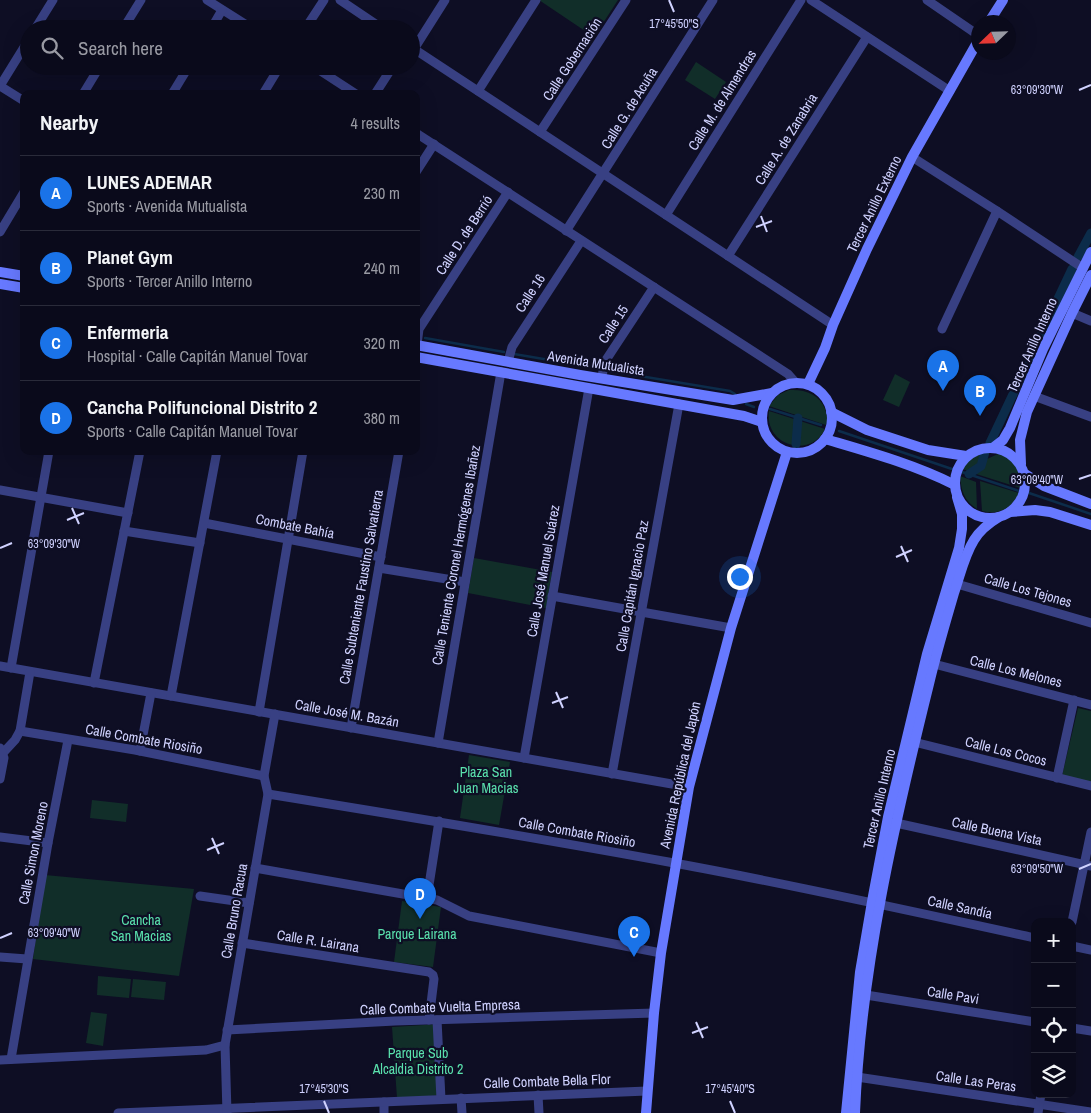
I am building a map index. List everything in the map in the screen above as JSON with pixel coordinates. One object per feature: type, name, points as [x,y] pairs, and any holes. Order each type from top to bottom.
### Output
[{"type":"main road","points":[[993,15],[1003,0]]},
{"type":"main road","name":"Tercer Anillo Externo","points":[[808,384],[867,249],[912,157],[971,54]]},
{"type":"main road","name":"Tercer Anillo Interno","points":[[1023,469],[1020,451],[1021,431],[1034,396],[1072,313],[1088,269],[1091,252]]},
{"type":"main road","points":[[1047,367],[1052,342],[1088,269]]},
{"type":"main road","name":"Tercer Anillo Interno","points":[[994,447],[1003,440],[1010,428],[1042,350],[1088,269]]},
{"type":"main road","points":[[0,272],[20,275]]},
{"type":"main road","points":[[0,284],[20,287]]},
{"type":"main road","name":"Avenida Mutualista","points":[[420,346],[733,400],[772,393]]},
{"type":"main road","name":"Avenida Mutualista","points":[[420,358],[744,416],[762,422]]},
{"type":"main road","points":[[796,383],[808,384],[823,395],[828,403],[832,421],[830,431],[817,447],[808,452],[786,452],[770,441],[762,422],[762,412],[772,393],[779,388],[796,383]]},
{"type":"main road","points":[[831,412],[867,430],[928,450],[966,456]]},
{"type":"main road","points":[[825,439],[889,458],[955,485]]},
{"type":"main road","points":[[1023,469],[1025,488],[1020,502],[1010,512],[999,518],[986,518],[974,515],[964,507],[958,497],[955,485],[957,469],[966,456],[984,447],[994,447],[1005,450],[1014,456],[1023,469],[1044,486],[1091,504]]},
{"type":"main road","name":"Avenida República del Japón","points":[[646,1113],[661,953],[689,787],[731,628],[786,452]]},
{"type":"main road","name":"Tercer Anillo Interno","points":[[855,1113],[875,903],[888,817],[927,654],[959,548],[962,514],[958,497]]},
{"type":"main road","points":[[1010,512],[1035,510],[1050,512],[1091,525]]},
{"type":"main road","name":"Tercer Anillo Interno","points":[[846,1113],[860,972],[875,903],[934,664],[957,584],[974,541],[984,528],[999,518]]},
{"type":"street","points":[[41,20],[53,0]]},
{"type":"street","points":[[129,20],[141,0]]},
{"type":"street","points":[[207,0],[238,20]]},
{"type":"street","points":[[310,20],[324,0]]},
{"type":"street","points":[[340,0],[370,20]]},
{"type":"street","points":[[420,38],[445,0]]},
{"type":"street","points":[[478,91],[536,0]]},
{"type":"street","name":"Calle Gobernación","points":[[540,132],[626,0]]},
{"type":"street","name":"Calle G. de Acuña","points":[[566,231],[713,0]]},
{"type":"street","name":"Calle M. de Almendras","points":[[666,215],[801,0]]},
{"type":"street","points":[[811,0],[950,91]]},
{"type":"street","points":[[927,0],[971,30]]},
{"type":"street","points":[[216,20],[222,10]]},
{"type":"street","name":"Calle A. de Zanabria","points":[[728,256],[867,36]]},
{"type":"street","points":[[420,53],[833,325]]},
{"type":"street","points":[[20,54],[0,86],[20,98]]},
{"type":"street","points":[[85,90],[95,75]]},
{"type":"street","points":[[174,90],[184,75]]},
{"type":"street","points":[[265,90],[275,75]]},
{"type":"street","points":[[327,75],[350,90]]},
{"type":"street","points":[[378,90],[387,75]]},
{"type":"street","points":[[420,135],[788,374],[796,383]]},
{"type":"street","points":[[420,166],[434,144]]},
{"type":"street","points":[[912,157],[1088,269]]},
{"type":"street","name":"Calle D. de Berrió","points":[[420,327],[508,192]]},
{"type":"street","points":[[0,232],[20,199]]},
{"type":"street","points":[[942,328],[997,211]]},
{"type":"street","name":"Calle 16","points":[[508,362],[512,346],[581,241]]},
{"type":"street","name":"Calle 15","points":[[602,378],[604,363],[654,288]]},
{"type":"street","points":[[1072,313],[1091,321]]},
{"type":"street","name":"Calle Teniente Coronel Hermógenes Ibañez","points":[[438,743],[501,372]]},
{"type":"street","name":"Calle José Manuel Suárez","points":[[524,758],[589,388]]},
{"type":"street","points":[[1034,396],[1091,417]]},
{"type":"street","name":"Calle Capitán Ignacio Paz","points":[[612,774],[679,404]]},
{"type":"street","points":[[11,668],[49,455]]},
{"type":"street","points":[[94,683],[139,455]]},
{"type":"street","points":[[170,696],[216,455]]},
{"type":"street","points":[[259,712],[302,455]]},
{"type":"street","name":"Calle Subteniente Faustino Salvatierra","points":[[351,728],[398,455]]},
{"type":"street","points":[[0,490],[128,512]]},
{"type":"street","name":"Combate Bahía","points":[[204,522],[380,557]]},
{"type":"street","points":[[124,531],[200,543]]},
{"type":"street","points":[[379,568],[465,582]]},
{"type":"street","name":"Calle Los Tejones","points":[[957,584],[1091,622]]},
{"type":"street","points":[[552,596],[731,628]]},
{"type":"street","name":"Calle Los Melones","points":[[934,664],[1091,705]]},
{"type":"street","name":"Calle José M. Bazán","points":[[0,666],[689,787]]},
{"type":"street","points":[[0,779],[4,758],[2,750],[15,740],[20,731],[30,672]]},
{"type":"street","points":[[140,751],[151,693]]},
{"type":"street","points":[[1057,778],[1074,700]]},
{"type":"street","name":"Calle Bruno Racua","points":[[227,1111],[225,1045],[268,794],[264,776],[274,714]]},
{"type":"street","name":"Calle Combate Riosiño","points":[[20,731],[140,751],[264,776]]},
{"type":"street","name":"Calle Simon Moreno","points":[[11,1059],[48,843],[68,740]]},
{"type":"street","name":"Calle Los Cocos","points":[[914,742],[1091,786]]},
{"type":"street","name":"Calle Combate Riosiño","points":[[268,794],[675,863],[875,903]]},
{"type":"street","points":[[427,898],[439,822]]},
{"type":"street","name":"Calle Buena Vista","points":[[896,823],[1087,865]]},
{"type":"street","points":[[1073,918],[1087,865],[1091,832]]},
{"type":"street","points":[[0,837],[48,843]]},
{"type":"street","points":[[255,868],[437,900],[469,916],[661,953]]},
{"type":"street","points":[[200,896],[249,903]]},
{"type":"street","name":"Calle Sandía","points":[[875,903],[1031,937]]},
{"type":"street","name":"Calle R. Lairana","points":[[242,943],[429,972],[434,979],[433,1020],[442,1099]]},
{"type":"street","points":[[1076,947],[1091,950]]},
{"type":"street","points":[[0,957],[28,959]]},
{"type":"street","name":"Calle Pavi","points":[[866,995],[1031,1021]]},
{"type":"street","name":"Calle Combate Vuelta Empresa","points":[[227,1030],[433,1020],[654,1013]]},
{"type":"street","points":[[1076,1029],[1091,1031]]},
{"type":"street","points":[[0,1060],[206,1050],[225,1045]]},
{"type":"street","name":"Calle Las Peras","points":[[857,1077],[1039,1109],[1091,1112]]},
{"type":"street","name":"Calle Combate Bella Flor","points":[[118,1113],[307,1109],[384,1102],[647,1091]]},
{"type":"street","points":[[538,1095],[539,1113]]},
{"type":"street","points":[[461,1098],[462,1113]]},
{"type":"street","points":[[384,1102],[384,1113]]},
{"type":"green space","points":[[539,0],[618,0],[594,37]]},
{"type":"green space","points":[[696,62],[726,82],[715,99],[685,80]]},
{"type":"green space","points":[[895,374],[910,382],[899,407],[883,400]]},
{"type":"green space","points":[[789,390],[801,390],[815,396],[825,409],[826,425],[769,406],[778,395]]},
{"type":"green space","points":[[769,411],[825,429],[810,444],[800,446],[790,444],[781,440],[774,433],[769,423]]},
{"type":"green space","points":[[983,452],[975,467],[969,471],[962,469],[968,460]]},
{"type":"green space","points":[[1000,453],[1017,466],[1021,482],[1020,488],[973,473],[980,471],[987,459]]},
{"type":"green space","points":[[960,476],[976,482],[977,509],[964,495]]},
{"type":"green space","points":[[980,481],[1019,493],[1016,499],[1004,510],[994,512],[982,511]]},
{"type":"green space","points":[[474,558],[552,572],[546,608],[468,593]]},
{"type":"green space","points":[[1078,708],[1091,711],[1091,783],[1062,776]]},
{"type":"green space","name":"Plaza San Juan Macias","points":[[469,755],[510,762],[499,825],[460,818]]},
{"type":"green space","points":[[92,800],[128,804],[126,822],[90,818]]},
{"type":"green space","name":"Cancha San Macias","points":[[45,875],[194,889],[179,976],[33,959]]},
{"type":"green space","name":"Parque Lairana","points":[[402,901],[441,907],[433,967],[394,962]]},
{"type":"green space","points":[[98,976],[131,979],[129,998],[97,995]]},
{"type":"green space","points":[[133,979],[166,982],[164,1000],[131,997]]},
{"type":"green space","points":[[91,1012],[107,1014],[103,1046],[86,1043]]},
{"type":"green space","name":"Parque Sub Alcaldia Distrito 2","points":[[440,1024],[445,1095],[397,1098],[392,1027]]},
{"type":"waterway","points":[[1078,257],[1091,233]]},
{"type":"waterway","points":[[990,443],[1072,269]]},
{"type":"waterway","points":[[425,338],[504,352]]},
{"type":"waterway","points":[[514,354],[597,368]]},
{"type":"waterway","points":[[610,371],[730,391],[735,394]]},
{"type":"waterway","points":[[746,404],[754,407]]},
{"type":"waterway","points":[[770,409],[821,425]]},
{"type":"waterway","points":[[796,444],[798,418]]},
{"type":"waterway","points":[[839,431],[952,469]]},
{"type":"waterway","points":[[969,474],[981,466],[985,452]]},
{"type":"waterway","points":[[962,472],[1019,491]]},
{"type":"waterway","points":[[1029,493],[1091,514]]},
{"type":"place","name":"LUNES ADEMAR","points":[[943,391]]},
{"type":"place","name":"Planet Gym","points":[[980,416]]},
{"type":"place","name":"Cancha Polifuncional Distrito 2","points":[[420,919]]},
{"type":"place","name":"Enfermeria","points":[[634,957]]}]
